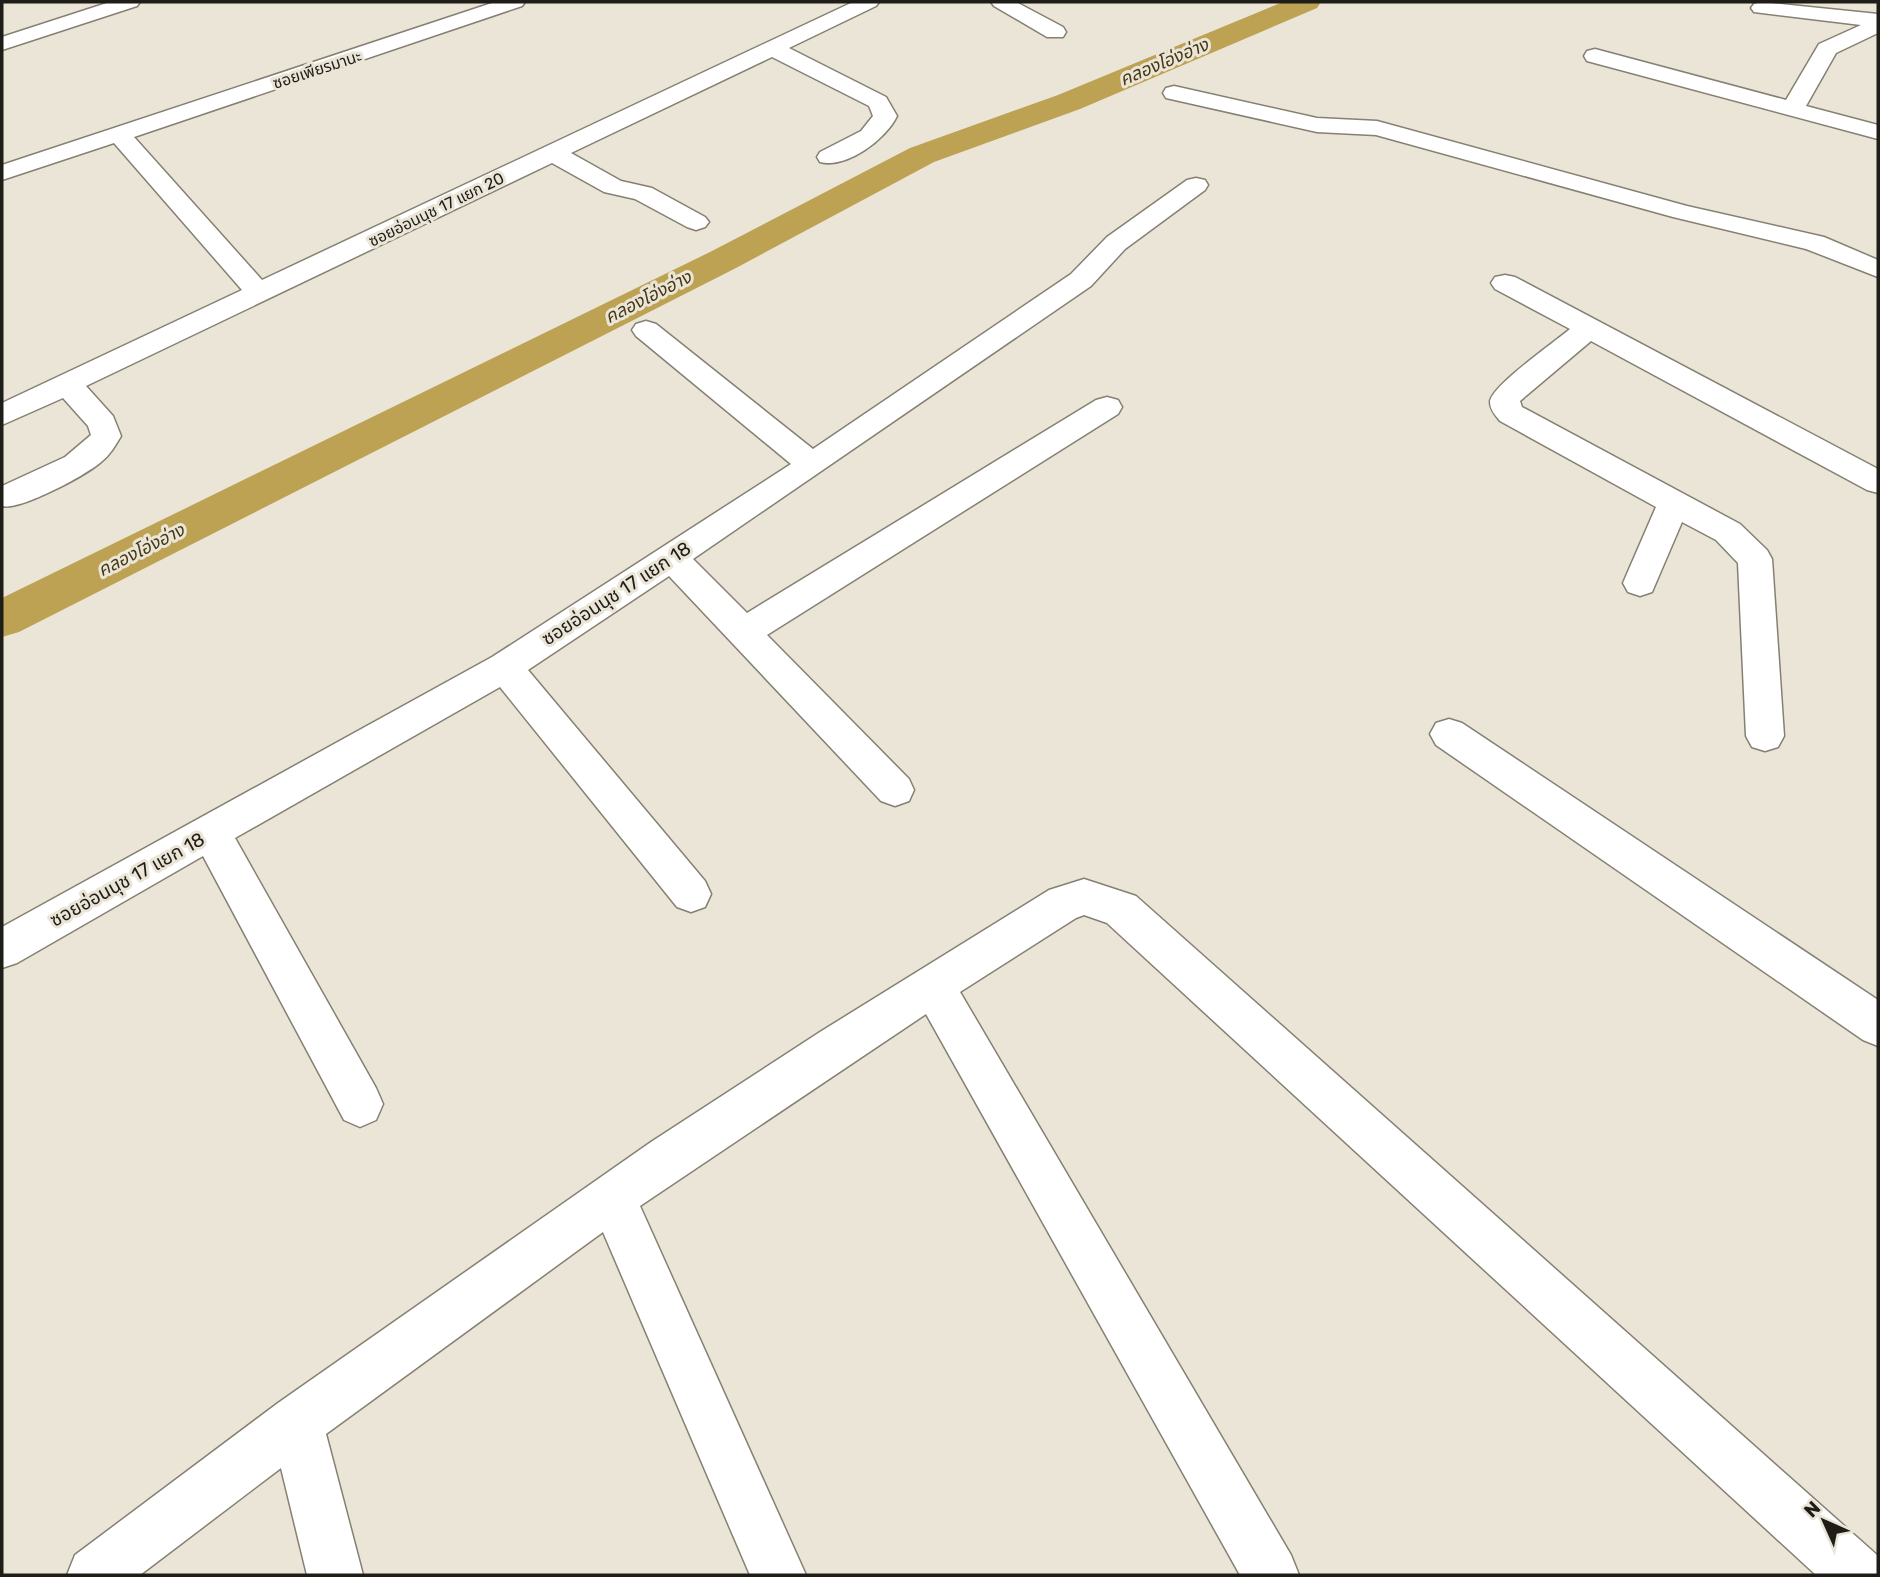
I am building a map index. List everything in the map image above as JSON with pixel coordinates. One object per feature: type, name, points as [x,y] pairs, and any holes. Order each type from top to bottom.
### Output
[{"type":"street","points":[[2,44],[130,2]]},
{"type":"street","name":"ซอยเพียรมานะ","points":[[2,173],[515,2]]},
{"type":"street","name":"ซอยอ่อนนุช 17 แยก 20","points":[[2,415],[869,2]]},
{"type":"street","points":[[1001,2],[1055,32]]},
{"type":"street","points":[[1760,8],[1878,20]]},
{"type":"street","points":[[1793,109],[1827,50],[1878,25]]},
{"type":"street","points":[[771,48],[878,102],[885,116],[882,125],[870,136],[829,157]]},
{"type":"street","points":[[1595,56],[1878,132]]},
{"type":"street","points":[[1174,93],[1317,125],[1377,128],[1682,212],[1815,243],[1878,269]]},
{"type":"street","points":[[119,134],[259,293]]},
{"type":"street","points":[[552,153],[613,187],[643,193],[696,222]]},
{"type":"street","name":"ซอยอ่อนนุช 17 แยก 18","points":[[2,949],[505,667],[812,466],[1081,281],[1116,243],[1196,185]]},
{"type":"street","points":[[1505,283],[1878,482]]},
{"type":"street","points":[[1589,328],[1512,392],[1505,400],[1505,407],[1511,414],[1728,531],[1755,559],[1765,736]]},
{"type":"street","points":[[646,330],[812,466]]},
{"type":"street","points":[[7,496],[87,458],[100,449],[106,436],[102,423],[68,384]]},
{"type":"street","points":[[744,632],[1107,407]]},
{"type":"street","points":[[1640,583],[1675,501]]},
{"type":"street","points":[[671,557],[895,790]]},
{"type":"street","points":[[505,667],[691,894]]},
{"type":"street","points":[[1449,734],[1878,1025]]},
{"type":"street","points":[[211,833],[360,1104]]},
{"type":"street","points":[[95,1575],[297,1422],[612,1197],[933,985],[1064,903],[1084,897],[1121,909],[1857,1575]]},
{"type":"street","points":[[933,985],[1271,1575]]},
{"type":"street","points":[[612,1197],[778,1575]]},
{"type":"street","points":[[297,1422],[335,1575]]},
{"type":"waterway","name":"คลองโอ่งอ่าง","points":[[2,619],[723,260],[922,155],[1069,102],[1307,2]]}]
